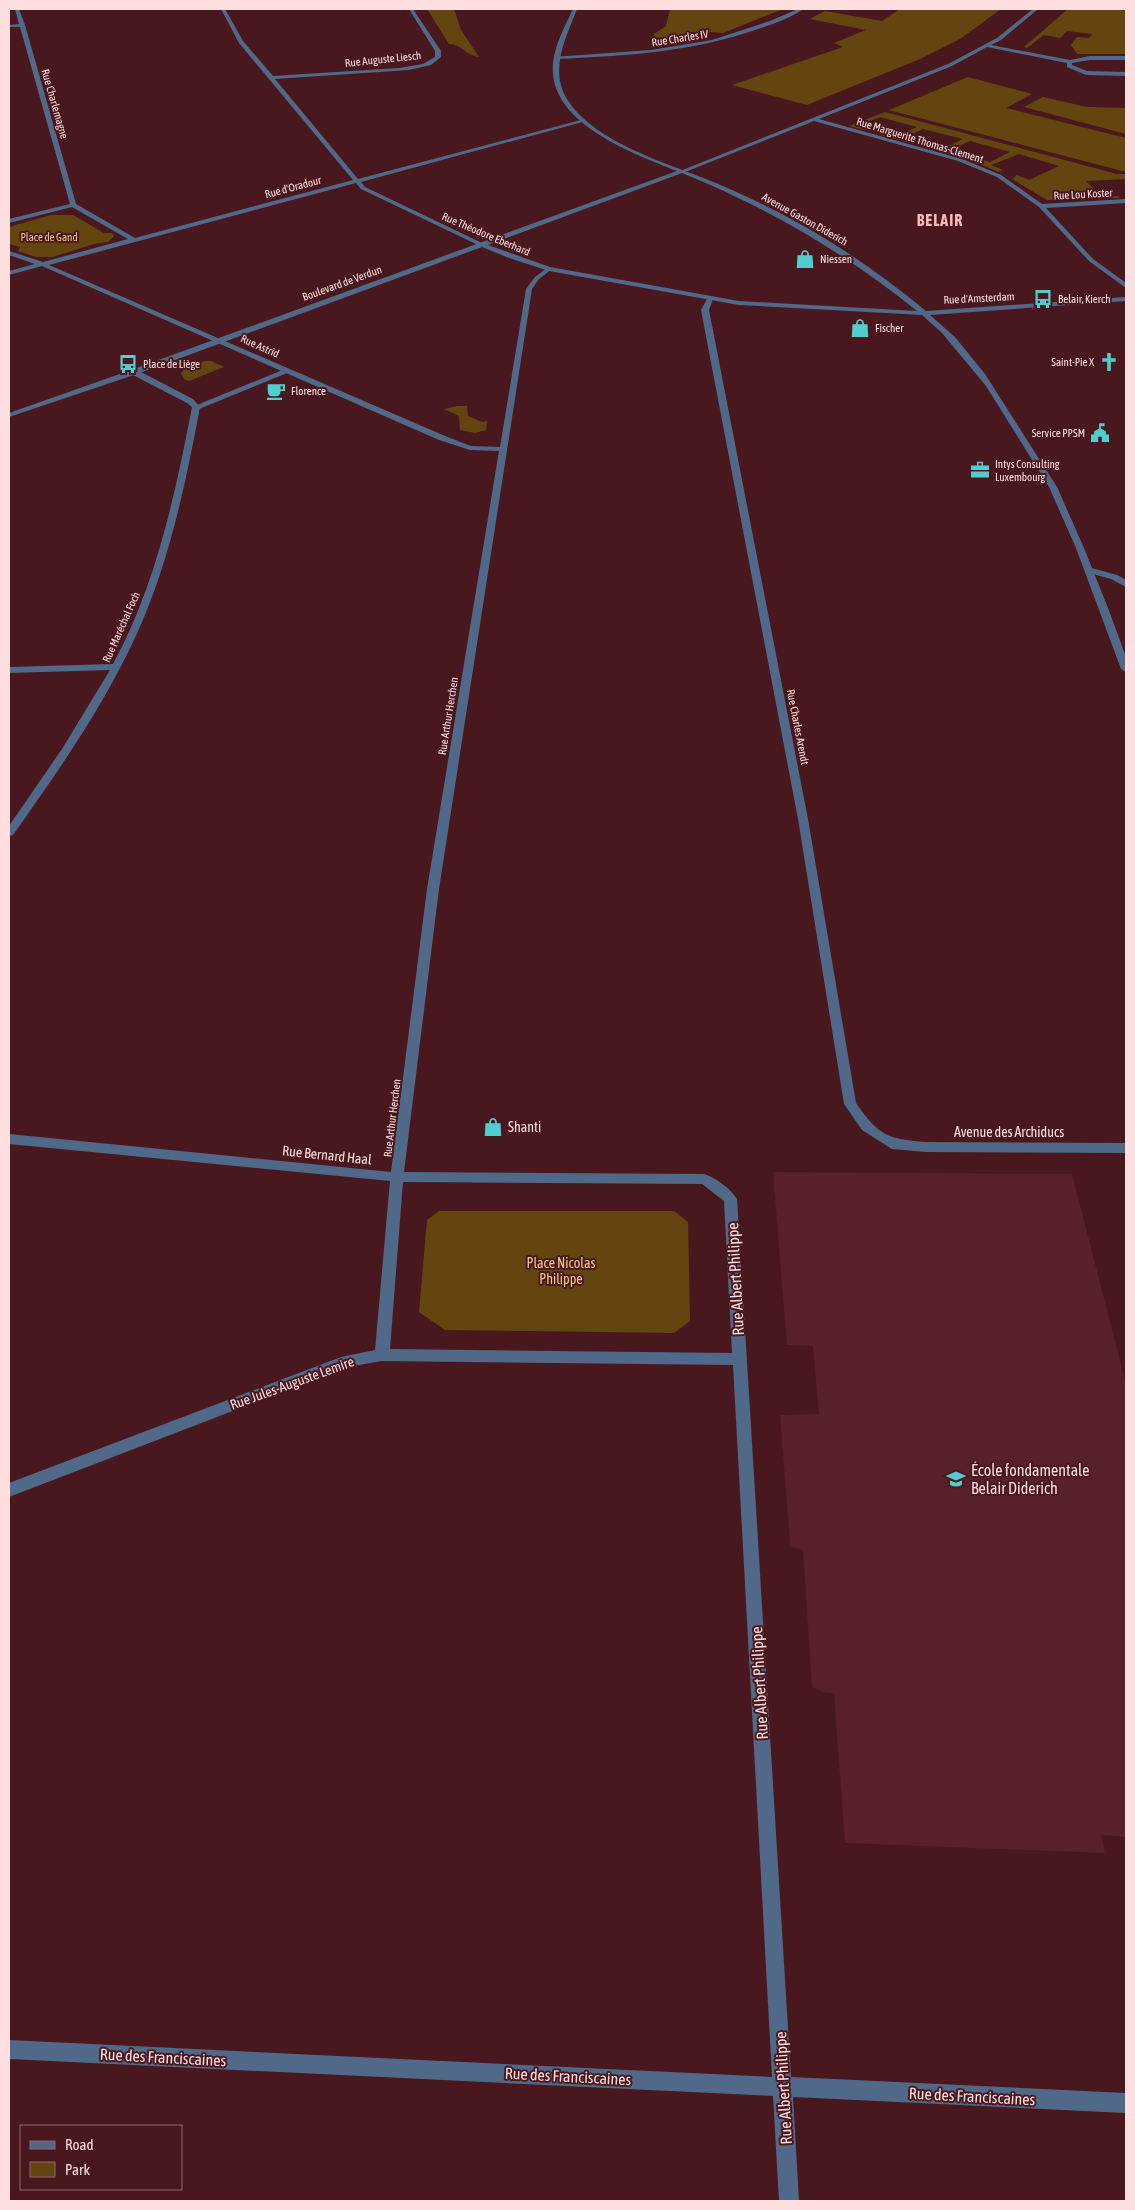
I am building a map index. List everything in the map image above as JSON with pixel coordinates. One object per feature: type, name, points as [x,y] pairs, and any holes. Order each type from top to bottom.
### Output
[{"type":"street","name":"Rue Charlemagne","points":[[18,9],[73,205]]},
{"type":"street","name":"Rue Théodore Eberhard","points":[[223,9],[241,42],[355,181],[363,188],[510,257],[549,269],[710,299],[878,312],[923,312]]},
{"type":"street","name":"Rue Auguste Liesch","points":[[271,78],[407,69],[434,62],[438,58],[438,51],[411,9]]},
{"type":"street","name":"Avenue Gaston Diderich","points":[[575,9],[556,57],[555,74],[560,91],[574,112],[583,121],[637,152],[683,171],[792,222],[826,241],[869,270],[923,312],[947,333],[981,373],[1031,449],[1063,507],[1126,669]]},
{"type":"street","name":"Rue Charles IV","points":[[556,57],[653,53],[705,44],[758,28],[801,9]]},
{"type":"street","name":"Boulevard de Verdun","points":[[9,416],[220,341],[683,171],[816,120],[942,69],[988,46],[1018,25],[1036,9]]},
{"type":"street","points":[[9,26],[22,25]]},
{"type":"street","points":[[988,46],[1070,62],[1090,58],[1126,58]]},
{"type":"street","points":[[1070,62],[1069,66],[1086,73],[1126,74]]},
{"type":"street","name":"Rue Marguerite Thomas-Clement","points":[[816,120],[979,167],[1020,189],[1041,206],[1091,260],[1126,286]]},
{"type":"street","name":"Rue d'Oradour","points":[[9,273],[583,121]]},
{"type":"street","name":"Rue Lou Koster","points":[[1041,206],[1126,201]]},
{"type":"street","points":[[9,221],[73,205],[134,240]]},
{"type":"street","name":"Rue Astrid","points":[[9,253],[42,264],[442,438],[470,448],[503,449]]},
{"type":"street","name":"Rue Arthur Herchen","points":[[398,1177],[433,889],[529,289],[537,278],[549,269]]},
{"type":"street","name":"Rue Charles Arendt","points":[[710,299],[705,310],[803,819],[850,1104],[866,1127],[892,1144]]},
{"type":"street","name":"Rue d'Amsterdam","points":[[923,312],[1126,299]]},
{"type":"street","points":[[134,372],[190,401],[196,407],[288,371]]},
{"type":"street","name":"Rue Maréchal Foch","points":[[9,833],[57,765],[116,667],[147,599],[186,461],[196,407]]},
{"type":"street","points":[[1088,570],[1114,576],[1126,584]]},
{"type":"street","points":[[9,670],[116,667]]},
{"type":"street","name":"Rue Bernard Haal","points":[[9,1139],[398,1177],[704,1179]]},
{"type":"street","name":"Avenue des Archiducs","points":[[892,1144],[926,1147],[1126,1148]]},
{"type":"street","points":[[382,1355],[398,1177]]},
{"type":"street","name":"Rue Albert Philippe","points":[[704,1179],[716,1186],[730,1199],[789,2201]]},
{"type":"street","name":"Rue Jules-Auguste Lemire","points":[[9,1490],[346,1361],[382,1355],[740,1359]]},
{"type":"street","name":"Rue des Franciscaines","points":[[9,2050],[1126,2103]]},
{"type":"shaded area","name":"École fondamentale Belair Diderich","points":[[773,1172],[1072,1174],[1126,1384],[1126,1837],[1101,1835],[1105,1853],[845,1843],[834,1693],[823,1692],[812,1687],[803,1549],[793,1548],[790,1543],[780,1415],[819,1414],[813,1346],[787,1345]]},
{"type":"green space","points":[[427,9],[454,9],[461,30],[479,57],[449,44]]},
{"type":"green space","points":[[670,9],[783,9],[723,33],[710,32],[655,43],[654,34],[666,26]]},
{"type":"green space","points":[[900,9],[1001,9],[960,39],[920,59],[807,105],[732,85],[843,47],[834,43],[866,30],[810,19],[825,11],[882,21]]},
{"type":"green space","points":[[1068,9],[1126,9],[1126,54],[1077,54],[1071,45],[1077,37],[1089,38],[1092,34],[1067,31],[1060,38],[1044,35],[1027,48],[1024,47]]},
{"type":"green space","points":[[968,77],[1032,94],[1006,108],[1126,138],[1126,172],[889,110]]},
{"type":"green space","points":[[1043,97],[1087,107],[1126,108],[1126,134],[1024,107]]},
{"type":"green space","points":[[885,112],[1117,174],[1126,174],[1126,179],[1086,181],[1102,197],[1117,196],[1120,198],[1047,200],[1012,179],[1017,175],[1029,180],[1059,166],[1019,154],[991,165],[1003,170],[999,172],[972,161],[977,158],[990,162],[1010,152],[970,141],[950,150],[961,154],[957,156],[926,147],[929,145],[943,149],[963,139],[923,129],[903,138],[914,141],[910,143],[880,135],[883,133],[895,137],[917,127],[880,117],[857,126],[868,129],[865,130],[849,126]]},
{"type":"green space","name":"Place de Gand","points":[[51,215],[73,215],[104,233],[112,233],[114,236],[108,242],[94,244],[53,257],[36,257],[18,251],[20,247],[9,244],[9,227]]},
{"type":"green space","points":[[211,361],[224,367],[189,381],[184,379],[181,373],[186,367]]},
{"type":"green space","points":[[467,406],[468,416],[482,422],[487,421],[486,430],[475,433],[460,430],[459,416],[444,409]]},
{"type":"green space","name":"Place Nicolas Philippe","points":[[439,1211],[674,1211],[688,1222],[690,1321],[674,1333],[445,1330],[419,1312],[427,1220]]},
{"type":"place","name":"Niessen","points":[[805,259]]},
{"type":"place","name":"Belair, Kierch","points":[[1043,299]]},
{"type":"place","name":"Fischer","points":[[860,328]]},
{"type":"place","name":"Saint-Pie X","points":[[1109,362]]},
{"type":"place","name":"Place de Liège","points":[[128,364]]},
{"type":"place","name":"Florence","points":[[276,391]]},
{"type":"place","name":"Service PPSM","points":[[1100,433]]},
{"type":"place","name":"Intys Consulting Luxembourg","points":[[980,470]]},
{"type":"place","name":"Shanti","points":[[493,1127]]},
{"type":"place","name":"École fondamentale Belair Diderich","points":[[956,1479]]},
{"type":"district","name":"BELAIR","points":[[940,220]]}]
